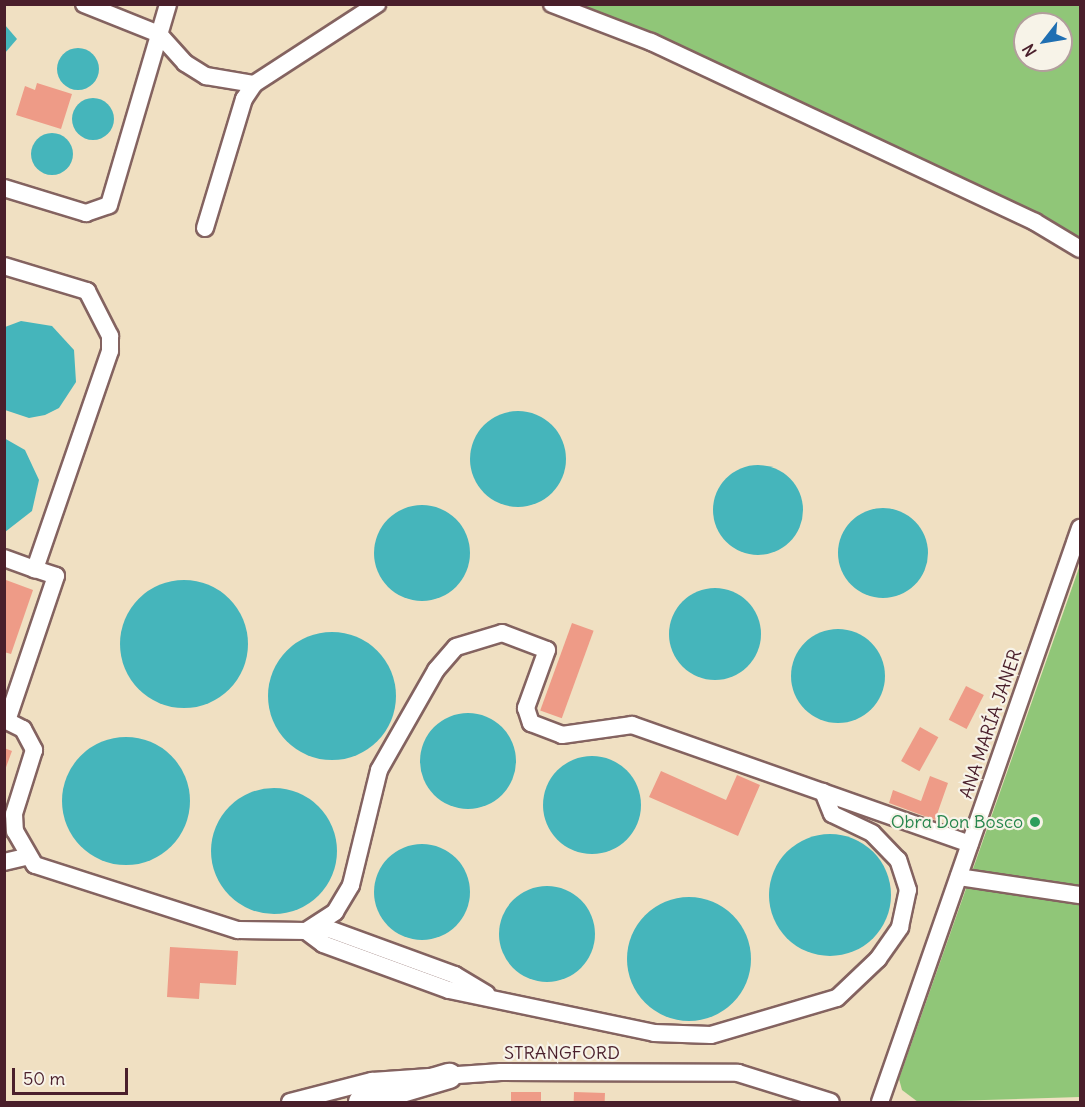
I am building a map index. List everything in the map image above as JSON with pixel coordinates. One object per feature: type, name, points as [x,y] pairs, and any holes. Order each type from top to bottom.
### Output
[{"type":"highway","points":[[361,1102],[449,1076]]},
{"type":"street","points":[[4,188],[86,213],[109,205],[168,4]]},
{"type":"street","points":[[205,228],[244,99],[254,84],[377,4]]},
{"type":"street","points":[[552,4],[651,42],[1035,222],[1080,249]]},
{"type":"street","points":[[94,6],[159,34],[179,58],[206,76],[254,84]]},
{"type":"street","points":[[4,266],[87,291],[110,336],[110,351],[35,569]]},
{"type":"street","name":"ANA MARÍA JANER","points":[[880,1102],[1080,528]]},
{"type":"street","points":[[4,558],[56,576],[7,721],[23,729],[34,750],[14,814],[26,857],[35,865],[238,930],[306,931],[333,948],[501,1003],[687,1037],[711,1035],[837,998],[890,945],[904,916],[908,890],[886,844],[832,814],[823,792]]},
{"type":"street","points":[[306,931],[335,912],[351,885],[379,770],[436,670],[456,647],[480,636],[502,633],[547,650],[526,708],[531,723],[562,735],[632,725],[970,844]]},
{"type":"street","points":[[4,862],[26,857]]},
{"type":"street","points":[[959,877],[1080,896]]},
{"type":"street","name":"STRANGFORD","points":[[290,1102],[372,1081],[449,1076],[738,1073],[831,1102]]},
{"type":"green space","points":[[552,5],[1080,5],[1080,249]]},
{"type":"green space","name":"Obra Don Bosco","points":[[1080,565],[1080,1097],[918,1102],[902,1090],[899,1079]]},
{"type":"water","points":[[4,25],[17,39],[5,53]]},
{"type":"water","points":[[78,48],[93,54],[99,69],[93,84],[78,90],[63,84],[57,69],[63,54]]},
{"type":"water","points":[[93,98],[108,104],[114,119],[108,134],[93,140],[78,134],[72,119],[78,104]]},
{"type":"water","points":[[52,133],[67,139],[73,154],[67,169],[52,175],[37,169],[31,154],[37,139]]},
{"type":"water","points":[[21,321],[52,326],[74,350],[76,382],[59,408],[45,415],[29,418],[5,410],[5,327]]},
{"type":"water","points":[[518,411],[536,414],[552,425],[563,441],[566,459],[563,477],[552,493],[536,504],[518,507],[500,504],[484,493],[473,477],[470,459],[473,441],[484,425],[500,414]]},
{"type":"water","points":[[4,438],[25,450],[39,480],[32,511],[5,532]]},
{"type":"water","points":[[758,465],[775,468],[790,478],[800,493],[803,510],[800,527],[790,542],[775,552],[758,555],[741,552],[726,542],[716,527],[713,510],[716,493],[726,478],[741,468]]},
{"type":"water","points":[[422,505],[440,508],[456,519],[467,535],[470,553],[467,571],[456,587],[440,598],[422,601],[404,598],[388,587],[377,571],[374,553],[377,535],[388,519],[404,508]]},
{"type":"water","points":[[883,508],[900,512],[915,521],[924,536],[928,553],[924,570],[915,585],[900,594],[883,598],[866,594],[851,585],[842,570],[838,553],[842,536],[851,521],[866,512]]},
{"type":"water","points":[[184,580],[209,585],[229,599],[243,619],[248,644],[243,669],[229,689],[209,703],[184,708],[159,703],[139,689],[125,669],[120,644],[125,619],[139,599],[159,585]]},
{"type":"water","points":[[715,588],[733,591],[748,601],[758,616],[761,634],[758,652],[748,667],[733,677],[715,680],[697,677],[682,667],[672,652],[669,634],[672,616],[682,601],[697,591]]},
{"type":"water","points":[[838,629],[856,632],[871,643],[882,658],[885,676],[882,694],[871,709],[856,720],[838,723],[820,720],[805,709],[794,694],[791,676],[794,658],[805,643],[820,632]]},
{"type":"water","points":[[332,632],[356,637],[377,651],[391,672],[396,696],[391,720],[377,741],[356,755],[332,760],[308,755],[287,741],[273,720],[268,696],[273,672],[287,651],[308,637]]},
{"type":"water","points":[[468,713],[486,716],[502,727],[513,743],[516,761],[513,779],[502,795],[486,806],[468,809],[450,806],[434,795],[423,779],[420,761],[423,743],[434,727],[450,716]]},
{"type":"water","points":[[126,737],[150,742],[171,756],[185,777],[190,801],[185,825],[171,846],[150,860],[126,865],[102,860],[81,846],[67,825],[62,801],[67,777],[81,756],[102,742]]},
{"type":"water","points":[[592,756],[611,760],[626,771],[637,786],[641,805],[637,824],[626,839],[611,850],[592,854],[573,850],[558,839],[547,824],[543,805],[547,786],[558,771],[573,760]]},
{"type":"water","points":[[274,788],[298,793],[318,807],[332,827],[337,851],[332,875],[318,895],[298,909],[274,914],[250,909],[230,895],[216,875],[211,851],[216,827],[230,807],[250,793]]},
{"type":"water","points":[[830,834],[853,839],[864,844],[873,852],[881,861],[886,872],[891,895],[886,918],[881,929],[873,938],[864,946],[853,951],[830,956],[807,951],[796,946],[787,938],[779,929],[774,918],[769,895],[774,872],[779,861],[787,852],[796,844],[807,839]]},
{"type":"water","points":[[422,844],[441,847],[456,858],[467,873],[470,892],[467,911],[456,926],[441,937],[422,940],[403,937],[388,926],[377,911],[374,892],[377,873],[388,858],[403,847]]},
{"type":"water","points":[[547,886],[565,890],[581,900],[591,916],[595,934],[591,952],[581,968],[565,978],[547,982],[529,978],[513,968],[503,952],[499,934],[503,916],[513,900],[529,890]]},
{"type":"water","points":[[689,897],[713,901],[733,915],[747,935],[751,959],[747,983],[733,1003],[713,1017],[689,1021],[665,1017],[645,1003],[631,983],[627,959],[631,935],[645,915],[665,901]]},
{"type":"building","points":[[37,83],[72,94],[61,129],[16,115],[25,86],[35,90]]},
{"type":"building","points":[[6,580],[33,590],[11,654],[4,652]]},
{"type":"building","points":[[572,623],[594,631],[562,718],[540,710]]},
{"type":"building","points":[[966,686],[984,695],[967,729],[949,720]]},
{"type":"building","points":[[920,727],[938,737],[919,771],[901,761]]},
{"type":"building","points":[[4,748],[12,751],[5,770],[4,770]]},
{"type":"building","points":[[661,771],[726,800],[737,775],[760,785],[738,836],[649,797]]},
{"type":"building","points":[[930,776],[948,783],[935,820],[889,803],[893,790],[921,801]]},
{"type":"building","points":[[170,947],[238,951],[236,985],[200,983],[199,999],[167,997]]},
{"type":"building","points":[[511,1092],[541,1092],[541,1102],[511,1102]]},
{"type":"building","points":[[574,1092],[605,1093],[605,1102],[574,1102]]},
{"type":"place","name":"Obra Don Bosco","points":[[1035,822]]}]
